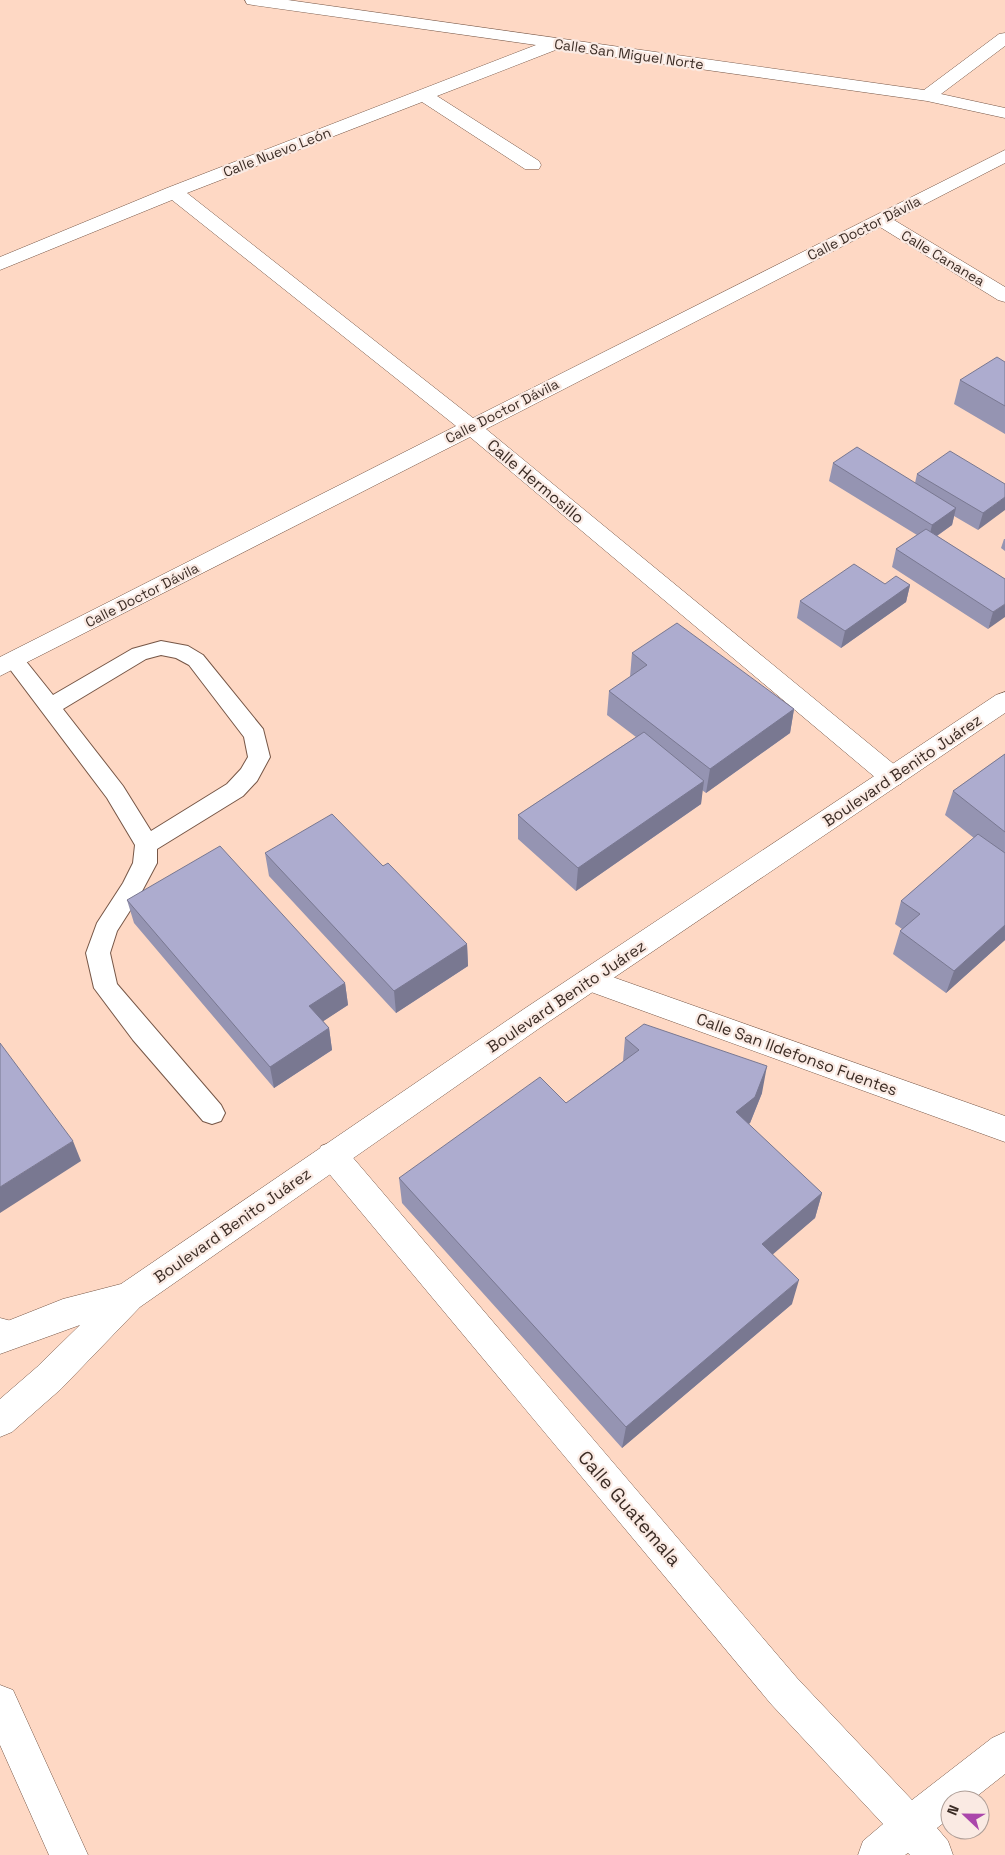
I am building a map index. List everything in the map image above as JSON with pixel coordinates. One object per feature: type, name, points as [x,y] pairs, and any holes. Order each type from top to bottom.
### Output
[{"type":"main road","name":"Calle San Miguel Norte","points":[[253,0],[927,96],[1005,113]]},
{"type":"main road","points":[[927,96],[1005,38]]},
{"type":"main road","name":"Calle Nuevo León","points":[[0,264],[174,192],[556,44]]},
{"type":"main road","points":[[424,95],[532,165]]},
{"type":"main road","name":"Calle Doctor Dávila","points":[[7,663],[1005,156]]},
{"type":"main road","name":"Calle Hermosillo","points":[[174,192],[471,427],[892,778]]},
{"type":"main road","name":"Calle Cananea","points":[[881,220],[1005,296]]},
{"type":"main road","name":"Boulevard Benito Juárez","points":[[0,1421],[49,1378],[130,1297],[590,980],[1005,701]]},
{"type":"main road","name":"Calle San Ildefonso Fuentes","points":[[590,980],[1005,1129]]},
{"type":"main road","name":"Calle Guatemala","points":[[332,1156],[784,1690],[910,1824],[934,1855]]},
{"type":"main road","name":"Boulevard Benito Juárez","points":[[3,1335],[63,1314],[130,1297]]},
{"type":"main road","points":[[0,1703],[68,1855]]},
{"type":"main road","points":[[877,1855],[910,1824],[1005,1751]]},
{"type":"lane","points":[[50,707],[139,654],[161,648],[181,651],[196,660],[255,734],[259,757],[248,775],[235,790],[146,846]]},
{"type":"lane","points":[[7,663],[50,707],[115,792],[143,837],[146,846],[146,863],[132,890],[117,909],[105,930],[98,953],[106,988],[142,1033],[212,1113]]},
{"type":"building","points":[[997,357],[1005,362],[1005,406],[960,380]]},
{"type":"building","points":[[857,447],[956,508],[932,525],[833,463]]},
{"type":"building","points":[[950,451],[1005,484],[1005,497],[983,513],[917,474]]},
{"type":"building","points":[[926,529],[1005,579],[1005,604],[993,612],[896,549]]},
{"type":"building","points":[[854,564],[885,584],[896,576],[910,585],[845,631],[800,601]]},
{"type":"building","points":[[677,623],[794,709],[710,769],[609,691],[647,665],[632,653]]},
{"type":"building","points":[[644,732],[704,781],[578,868],[518,815]]},
{"type":"building","points":[[1005,754],[1005,832],[953,791]]},
{"type":"building","points":[[332,814],[383,866],[388,863],[467,944],[394,991],[265,853]]},
{"type":"building","points":[[978,834],[1005,853],[1005,925],[954,971],[900,931],[920,914],[901,901]]},
{"type":"building","points":[[220,846],[345,983],[309,1006],[329,1028],[270,1067],[127,900]]},
{"type":"building","points":[[644,1024],[767,1066],[755,1097],[736,1112],[822,1193],[762,1244],[799,1280],[626,1427],[399,1178],[540,1077],[566,1103],[639,1050],[625,1038]]},
{"type":"building","points":[[0,1043],[73,1141],[0,1187]]}]
